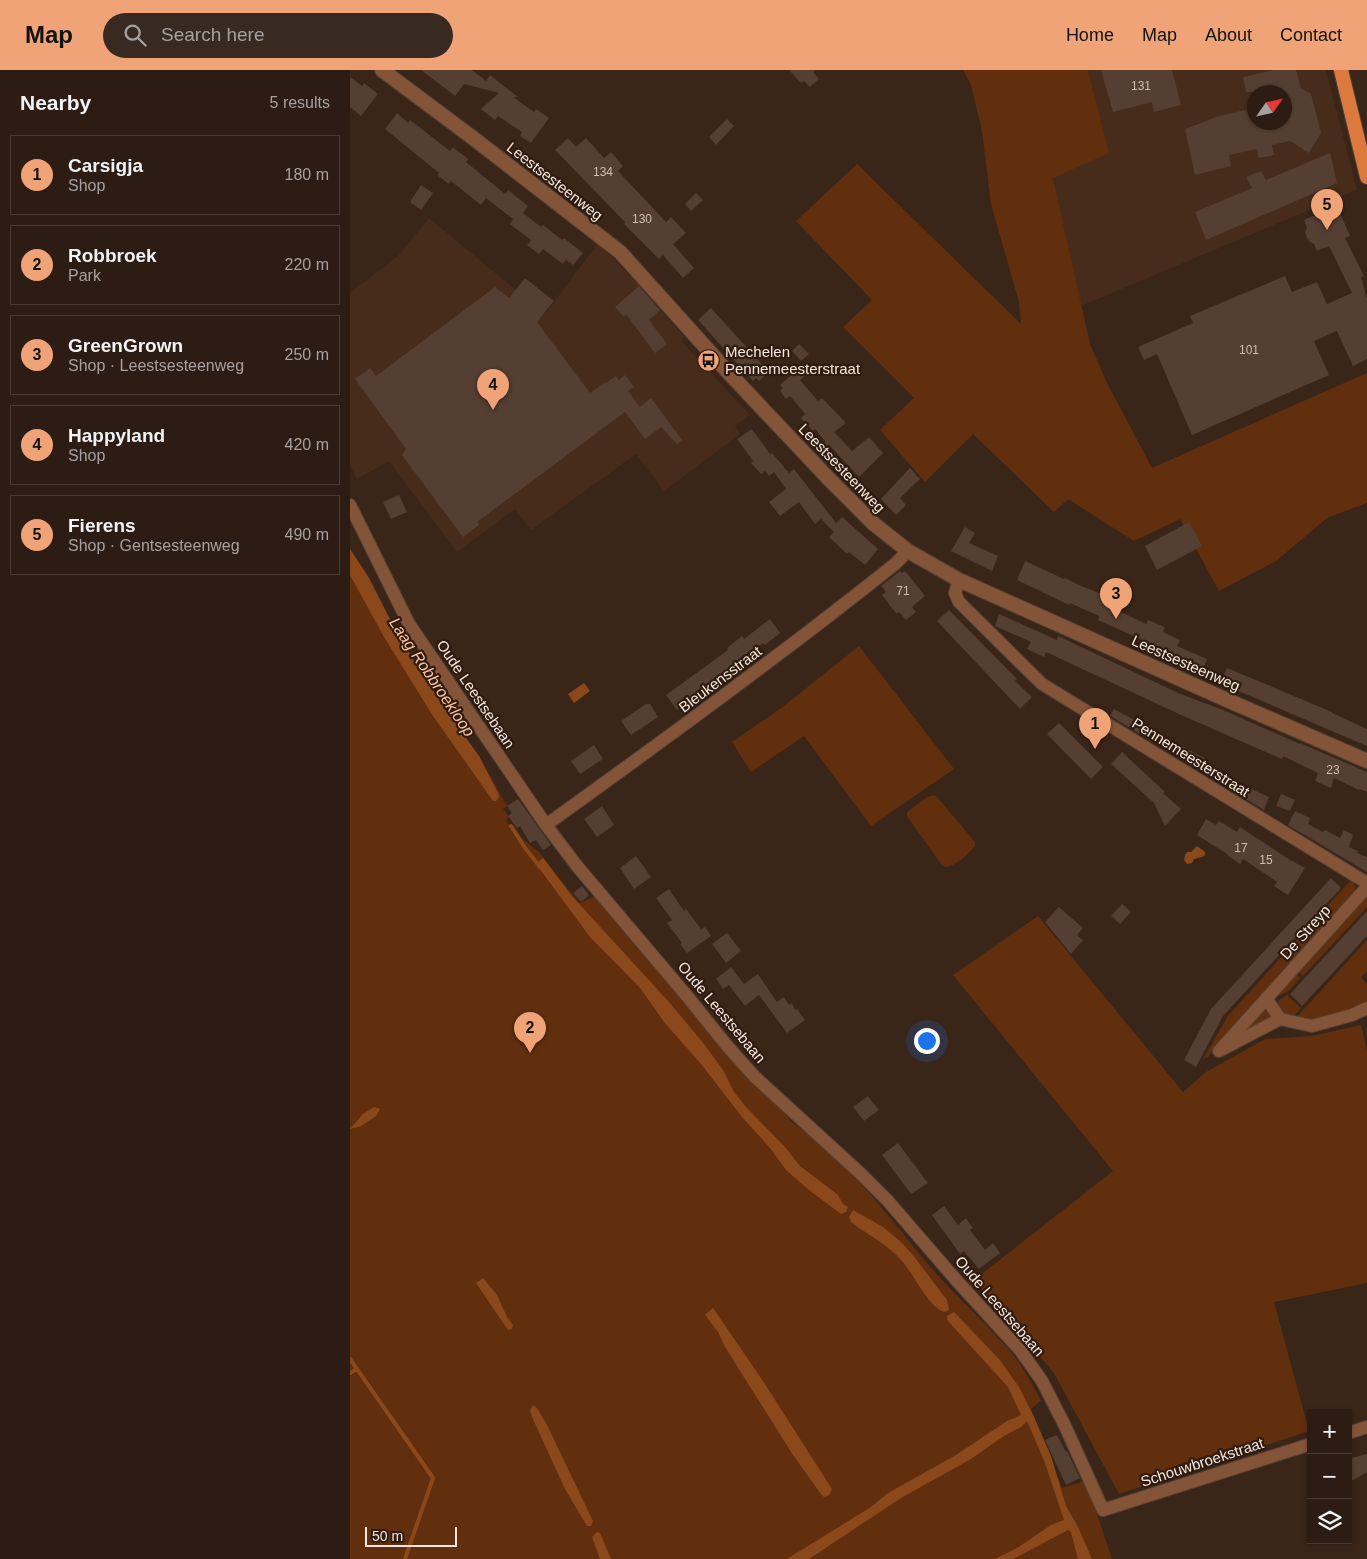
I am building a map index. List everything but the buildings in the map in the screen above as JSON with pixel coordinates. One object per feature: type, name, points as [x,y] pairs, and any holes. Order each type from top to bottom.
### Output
[{"type":"main road","points":[[1341,70],[1367,177]]},
{"type":"street","name":"Leestsesteenweg","points":[[382,70],[620,252],[827,477],[874,524],[908,551],[960,580],[1218,696],[1367,760]]},
{"type":"street","name":"Oude Leestsebaan","points":[[350,505],[409,624],[546,825],[588,880],[734,1053],[756,1077],[888,1200],[957,1281],[1020,1350],[1042,1381],[1065,1426],[1103,1510]]},
{"type":"street","name":"Bleukensstraat","points":[[546,825],[756,672],[881,575],[908,551]]},
{"type":"street","name":"Pennemeesterstraat","points":[[960,580],[955,593],[959,602],[1042,684],[1367,883]]},
{"type":"street","name":"De Streyp","points":[[1280,1020],[1219,1051],[1367,887]]},
{"type":"street","points":[[1266,998],[1280,1020],[1312,1026],[1352,1015],[1367,1008]]},
{"type":"street","points":[[1352,1432],[1367,1427]]},
{"type":"street","name":"Schouwbroekstraat","points":[[1103,1510],[1307,1445]]},
{"type":"shaded area","points":[[963,70],[1088,70],[1109,153],[1053,178],[1090,344],[1107,383],[1152,468],[1367,373],[1367,503],[1327,518],[1276,561],[1219,591],[1180,519],[1134,541],[1068,499],[1054,512],[973,434],[925,482],[880,430],[914,398],[843,327],[872,300],[796,221],[857,164],[1021,324],[1019,302],[991,204],[982,131],[971,85]]},
{"type":"shaded area","points":[[1088,70],[1326,70],[1357,190],[1081,306],[1053,177],[1108,152]]},
{"type":"shaded area","points":[[429,218],[545,314],[598,243],[639,285],[684,337],[681,341],[750,415],[735,426],[740,434],[664,491],[636,454],[531,530],[515,509],[457,552],[389,461],[357,479],[350,465],[350,293],[399,255]]},
{"type":"shaded area","points":[[350,549],[366,573],[399,638],[443,706],[479,756],[507,806],[503,809],[509,817],[506,820],[510,826],[513,825],[523,839],[540,853],[579,903],[596,896],[727,1050],[793,1123],[831,1153],[848,1170],[881,1206],[927,1263],[1015,1357],[1041,1400],[1031,1409],[1062,1488],[1084,1481],[1091,1496],[1112,1559],[350,1559]]},
{"type":"shaded area","points":[[350,549],[369,578],[397,633],[443,706],[479,756],[498,793],[499,797],[496,801],[493,801],[433,716],[384,637],[350,575]]},
{"type":"shaded area","points":[[859,646],[954,769],[871,826],[804,736],[751,772],[732,742],[784,706]]},
{"type":"shaded area","points":[[584,683],[590,691],[574,703],[568,694]]},
{"type":"shaded area","points":[[934,795],[975,842],[975,846],[962,859],[945,867],[907,816],[907,812],[927,797]]},
{"type":"shaded area","points":[[1197,846],[1205,852],[1205,855],[1187,864],[1184,860],[1185,855]]},
{"type":"shaded area","points":[[543,858],[571,895],[669,1002],[704,1044],[723,1070],[734,1092],[746,1107],[785,1147],[800,1166],[838,1195],[843,1204],[848,1207],[846,1212],[841,1214],[786,1170],[701,1064],[664,1022],[641,989],[590,937],[536,864]]},
{"type":"shaded area","points":[[1351,880],[1356,887],[1353,893],[1234,1024],[1208,1057],[1203,1059],[1228,1016]]},
{"type":"shaded area","points":[[1367,896],[1367,907],[1303,976],[1297,971]]},
{"type":"shaded area","points":[[1038,916],[1183,1092],[1206,1072],[1265,1039],[1312,1036],[1361,1025],[1367,1050],[1367,1283],[1274,1302],[1307,1424],[1307,1432],[1119,1494],[1054,1373],[978,1285],[973,1288],[969,1284],[1113,1171],[953,975]]},
{"type":"shaded area","points":[[1367,940],[1367,971],[1361,977],[1367,984],[1367,1003],[1350,1011],[1332,1016],[1314,1019],[1295,1019]]},
{"type":"shaded area","points":[[1295,973],[1300,978],[1290,990],[1279,996],[1282,989]]},
{"type":"shaded area","points":[[1287,995],[1301,1008],[1292,1018],[1283,1011],[1278,1001]]},
{"type":"shaded area","points":[[1264,1009],[1268,1011],[1273,1019],[1242,1034]]},
{"type":"shaded area","points":[[374,1107],[380,1109],[376,1116],[361,1126],[350,1129],[363,1114]]},
{"type":"shaded area","points":[[853,1210],[883,1227],[901,1242],[947,1300],[949,1310],[945,1312],[933,1304],[896,1254],[852,1223],[849,1217]]},
{"type":"shaded area","points":[[483,1278],[497,1295],[507,1317],[513,1325],[512,1329],[508,1330],[476,1283]]},
{"type":"shaded area","points":[[713,1308],[763,1381],[832,1489],[829,1495],[824,1497],[821,1494],[793,1455],[725,1347],[718,1332],[705,1315]]},
{"type":"shaded area","points":[[954,1312],[999,1359],[1019,1387],[1051,1456],[1066,1506],[1078,1527],[1092,1559],[1078,1559],[1071,1532],[1068,1530],[1013,1559],[995,1559],[1017,1548],[1051,1525],[1064,1520],[1045,1463],[1027,1421],[1021,1427],[1004,1436],[971,1459],[901,1498],[809,1559],[787,1559],[871,1507],[888,1493],[956,1455],[1007,1421],[1021,1415],[1008,1387],[947,1320],[947,1316]]},
{"type":"shaded area","points":[[533,1405],[537,1408],[547,1425],[593,1521],[591,1526],[587,1526],[565,1489],[532,1417],[530,1411]]},
{"type":"shaded area","points":[[597,1532],[600,1533],[611,1559],[600,1559],[592,1537]]},
{"type":"waterway","name":"Laag Robbroekloop","points":[[511,826],[540,867]]},
{"type":"waterway","name":"Laag Robbroekloop","points":[[350,1359],[433,1478],[405,1559]]},
{"type":"waterway","name":"Laag Robbroekloop","points":[[350,1373],[357,1369]]},
{"type":"place","name":"Fierens","points":[[1327,230]]},
{"type":"place","name":"Mechelen Pennemeesterstraat","points":[[709,360]]},
{"type":"place","name":"Happyland","points":[[493,410]]},
{"type":"place","name":"GreenGrown","points":[[1116,619]]},
{"type":"place","name":"Carsigja","points":[[1095,749]]},
{"type":"place","name":"Robbroek","points":[[530,1053]]}]
